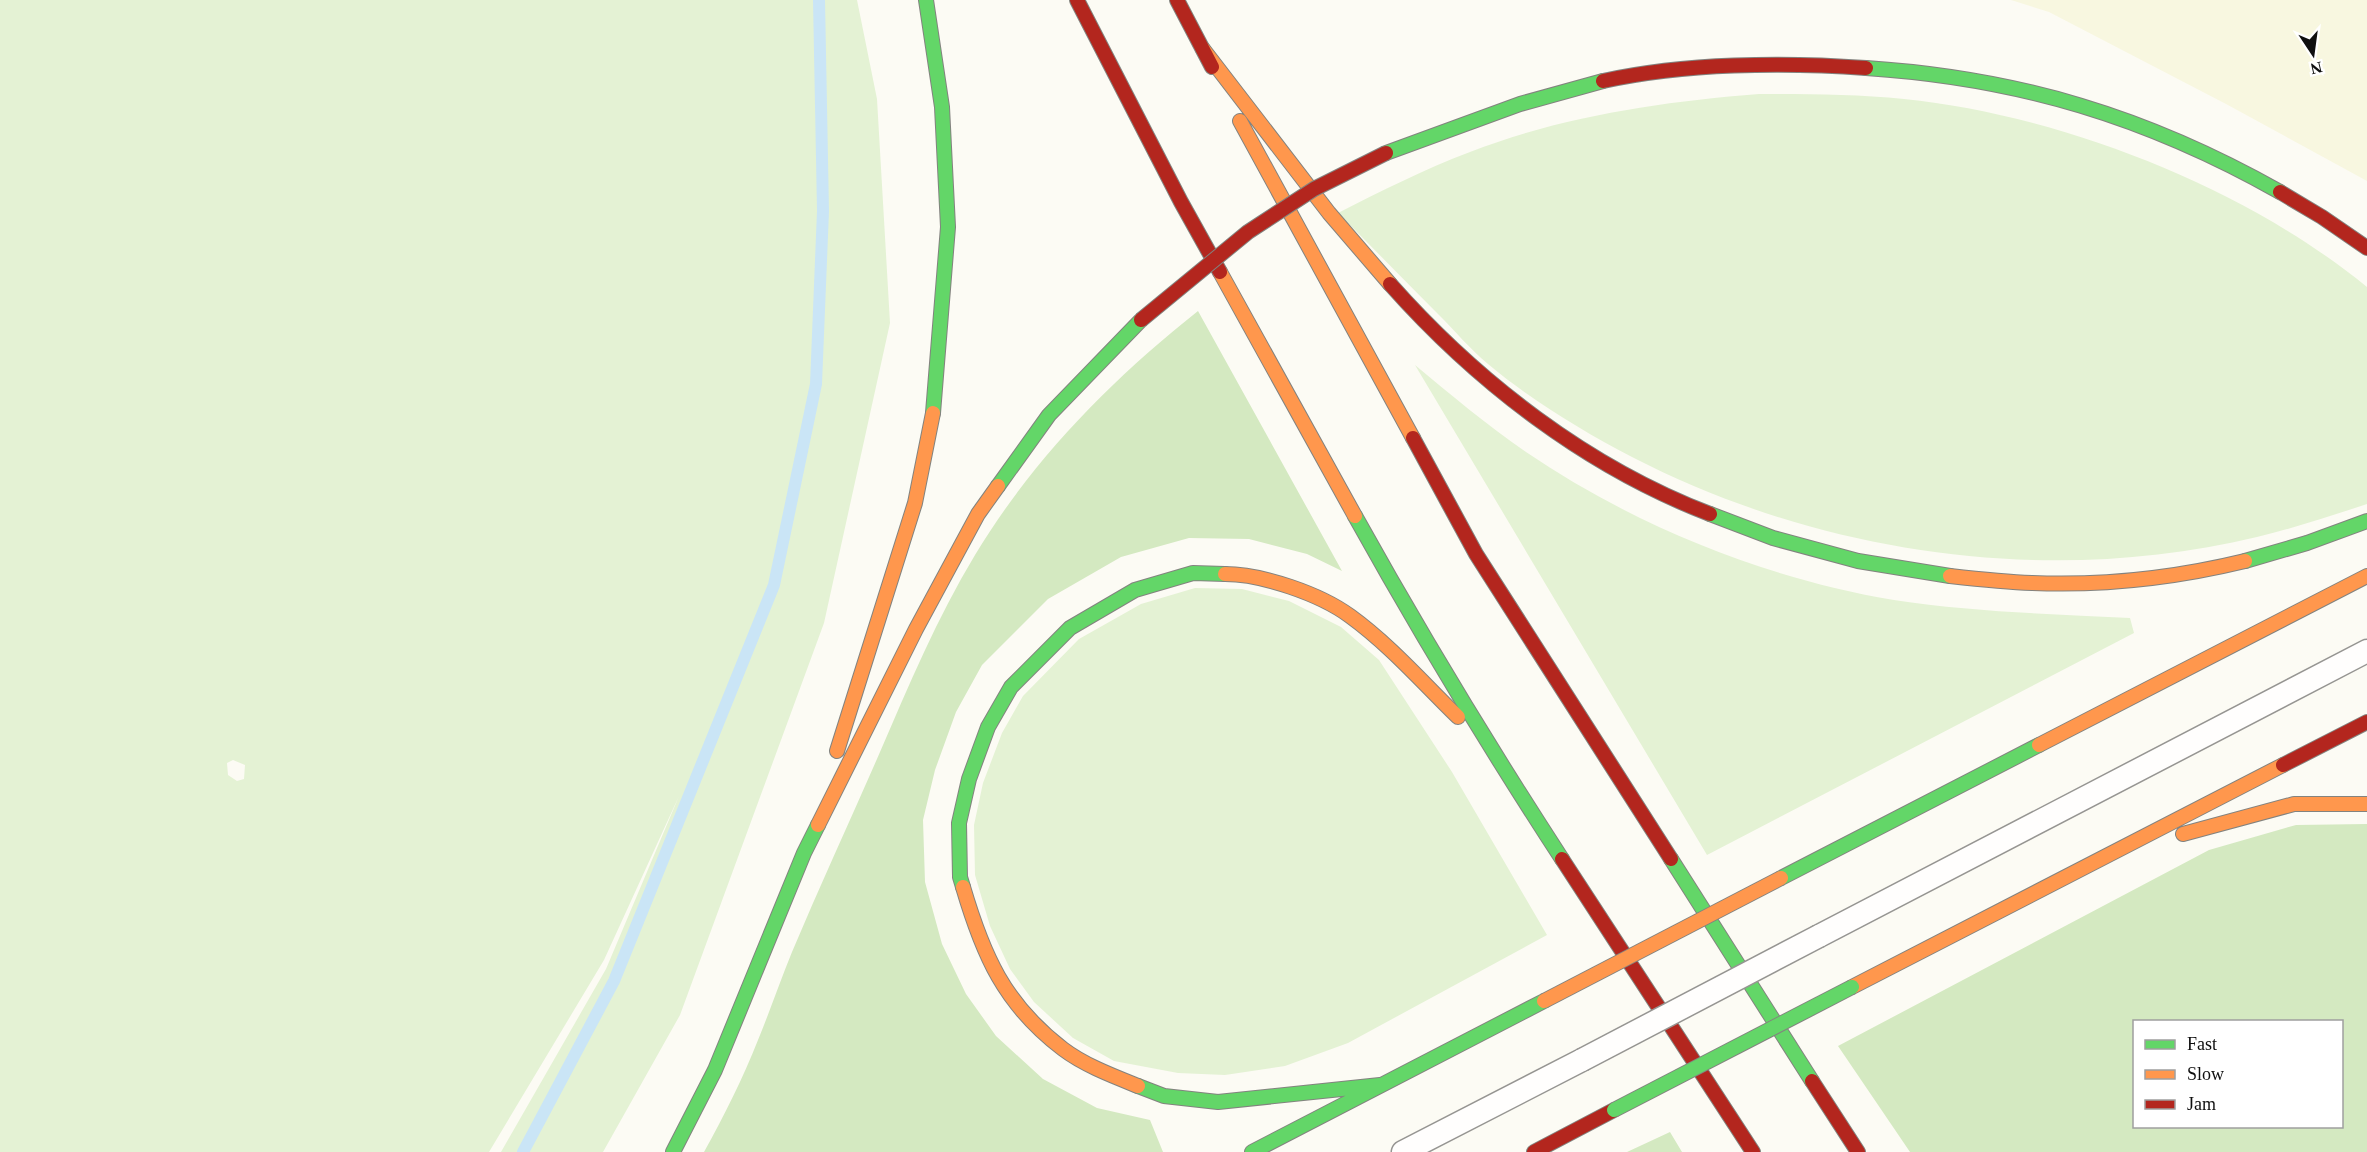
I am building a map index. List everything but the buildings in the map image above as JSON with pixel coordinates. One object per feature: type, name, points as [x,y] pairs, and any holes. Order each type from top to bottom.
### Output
[{"type":"highway","points":[[804,853],[915,503],[934,407],[948,227],[942,107],[926,0]]},
{"type":"highway","points":[[1077,0],[1187,212],[1397,592],[1492,751],[1753,1152]]},
{"type":"highway","points":[[1177,0],[1265,171],[1476,554],[1858,1152]]},
{"type":"highway","points":[[1203,49],[1347,236],[1404,301],[1472,366],[1566,440],[1652,490],[1754,531],[1854,561],[1924,572],[2031,583],[2122,582],[2213,569],[2282,550],[2367,521]]},
{"type":"highway","points":[[673,1152],[715,1070],[804,853],[916,629],[978,514],[1049,416],[1141,320],[1248,232],[1314,189],[1386,153],[1493,112],[1604,80],[1679,69],[1773,64],[1863,66],[1949,75],[2031,91],[2112,114],[2187,143],[2269,185],[2367,248]]},
{"type":"highway","points":[[1380,1085],[1218,1102],[1164,1096],[1109,1074],[1064,1050],[1023,1012],[997,977],[976,931],[960,877],[959,823],[969,779],[988,727],[1011,687],[1070,628],[1135,590],[1193,573],[1244,574],[1295,588],[1349,615],[1390,650],[1492,751]]},
{"type":"highway","points":[[1252,1152],[2367,576]]},
{"type":"highway","points":[[1534,1152],[2367,722]]},
{"type":"highway","points":[[2104,858],[2224,821],[2294,804],[2367,804]]},
{"type":"highway","points":[[1554,1152],[1614,1110]]},
{"type":"lane","points":[[1404,1152],[2367,651]]},
{"type":"green space","points":[[0,0],[857,0],[877,99],[890,323],[824,623],[680,1015],[603,1152],[501,1152],[606,969],[679,796],[604,960],[489,1152],[0,1152]],"holes":[[[233,760],[245,765],[244,779],[237,781],[228,775],[227,763]]]},
{"type":"green space","points":[[2011,0],[2367,0],[2367,181],[2226,104],[2049,12]]},
{"type":"green space","points":[[1759,94],[1850,95],[1904,99],[1964,108],[2025,121],[2087,139],[2149,162],[2208,188],[2265,218],[2319,251],[2367,287],[2367,504],[2257,537],[2178,552],[2098,559],[2018,560],[1938,552],[1858,539],[1781,518],[1705,491],[1632,457],[1576,426],[1539,402],[1504,377],[1475,352],[1338,213],[1453,159],[1505,139],[1540,129],[1649,106]]},
{"type":"green space","points":[[1198,311],[1342,571],[1307,554],[1249,539],[1189,538],[1121,557],[1048,599],[982,665],[956,712],[935,770],[923,820],[925,882],[942,944],[966,994],[996,1036],[1043,1079],[1097,1108],[1150,1120],[1163,1152],[704,1152],[746,1068],[803,927],[913,677],[948,603],[975,555],[1022,486],[1076,423],[1135,365]]},
{"type":"green space","points":[[1415,365],[1497,431],[1568,479],[1656,526],[1702,546],[1797,578],[1894,600],[2012,612],[2130,618],[2134,633],[1707,855]]},
{"type":"green space","points":[[1195,588],[1242,589],[1289,601],[1341,627],[1379,660],[1452,772],[1547,935],[1348,1043],[1285,1066],[1225,1075],[1178,1073],[1114,1061],[1073,1038],[1034,1002],[1010,969],[990,926],[975,875],[974,825],[983,783],[1002,733],[1023,696],[1079,639],[1141,604]]},
{"type":"green space","points":[[2367,824],[2367,1152],[1910,1152],[1838,1046],[2209,850],[2296,825]]},
{"type":"green space","points":[[1670,1132],[1682,1152],[1627,1152]]},
{"type":"waterway","points":[[523,1152],[614,981],[774,585],[816,384],[823,211],[819,0]]},
{"type":"traffic: fast","points":[[926,0],[942,107],[948,227],[933,413]]},
{"type":"traffic: fast","points":[[1866,68],[1977,81],[2080,106],[2131,122],[2181,142],[2280,192]]},
{"type":"traffic: fast","points":[[1386,153],[1520,104],[1603,81]]},
{"type":"traffic: fast","points":[[998,486],[1049,415],[1141,320]]},
{"type":"traffic: fast","points":[[1710,514],[1773,538],[1858,561],[1950,576]]},
{"type":"traffic: fast","points":[[1355,516],[1404,603],[1508,775],[1562,859]]},
{"type":"traffic: fast","points":[[2245,561],[2307,543],[2367,521]]},
{"type":"traffic: fast","points":[[963,887],[960,877],[959,823],[969,779],[988,727],[1011,687],[1070,628],[1135,590],[1193,573],[1225,574]]},
{"type":"traffic: fast","points":[[1781,878],[2039,745]]},
{"type":"traffic: fast","points":[[673,1152],[715,1070],[804,853],[818,825]]},
{"type":"traffic: fast","points":[[1671,859],[1812,1081]]},
{"type":"traffic: fast","points":[[1614,1110],[1852,987]]},
{"type":"traffic: fast","points":[[1252,1152],[1544,1001]]},
{"type":"traffic: fast","points":[[1138,1086],[1164,1096],[1218,1102],[1380,1085]]},
{"type":"traffic: slow","points":[[1203,49],[1329,213],[1390,284]]},
{"type":"traffic: slow","points":[[1240,121],[1413,438]]},
{"type":"traffic: slow","points":[[1220,272],[1355,516]]},
{"type":"traffic: slow","points":[[837,751],[915,503],[933,413]]},
{"type":"traffic: slow","points":[[818,825],[916,629],[978,514],[998,486]]},
{"type":"traffic: slow","points":[[1950,576],[2022,583],[2113,582],[2192,572],[2245,561]]},
{"type":"traffic: slow","points":[[1225,574],[1273,581],[1307,593],[1338,608],[1379,639],[1458,717]]},
{"type":"traffic: slow","points":[[2039,745],[2367,576]]},
{"type":"traffic: slow","points":[[1852,987],[2283,765]]},
{"type":"traffic: slow","points":[[2183,834],[2294,804],[2367,804]]},
{"type":"traffic: slow","points":[[1544,1001],[1781,878]]},
{"type":"traffic: slow","points":[[963,887],[979,935],[998,977],[1025,1014],[1071,1055],[1099,1070],[1138,1086]]},
{"type":"traffic: jam","points":[[1077,0],[1181,202],[1220,272]]},
{"type":"traffic: jam","points":[[1177,0],[1212,67]]},
{"type":"traffic: jam","points":[[1603,81],[1700,67],[1801,65],[1866,68]]},
{"type":"traffic: jam","points":[[1141,320],[1248,232],[1314,189],[1386,153]]},
{"type":"traffic: jam","points":[[2280,192],[2367,248]]},
{"type":"traffic: jam","points":[[1390,284],[1459,355],[1536,418],[1620,472],[1665,495],[1710,514]]},
{"type":"traffic: jam","points":[[1413,438],[1476,554],[1671,859]]},
{"type":"traffic: jam","points":[[2283,765],[2367,722]]},
{"type":"traffic: jam","points":[[1562,859],[1753,1152]]},
{"type":"traffic: jam","points":[[1812,1081],[1858,1152]]},
{"type":"traffic: jam","points":[[1534,1152],[1614,1110]]}]
